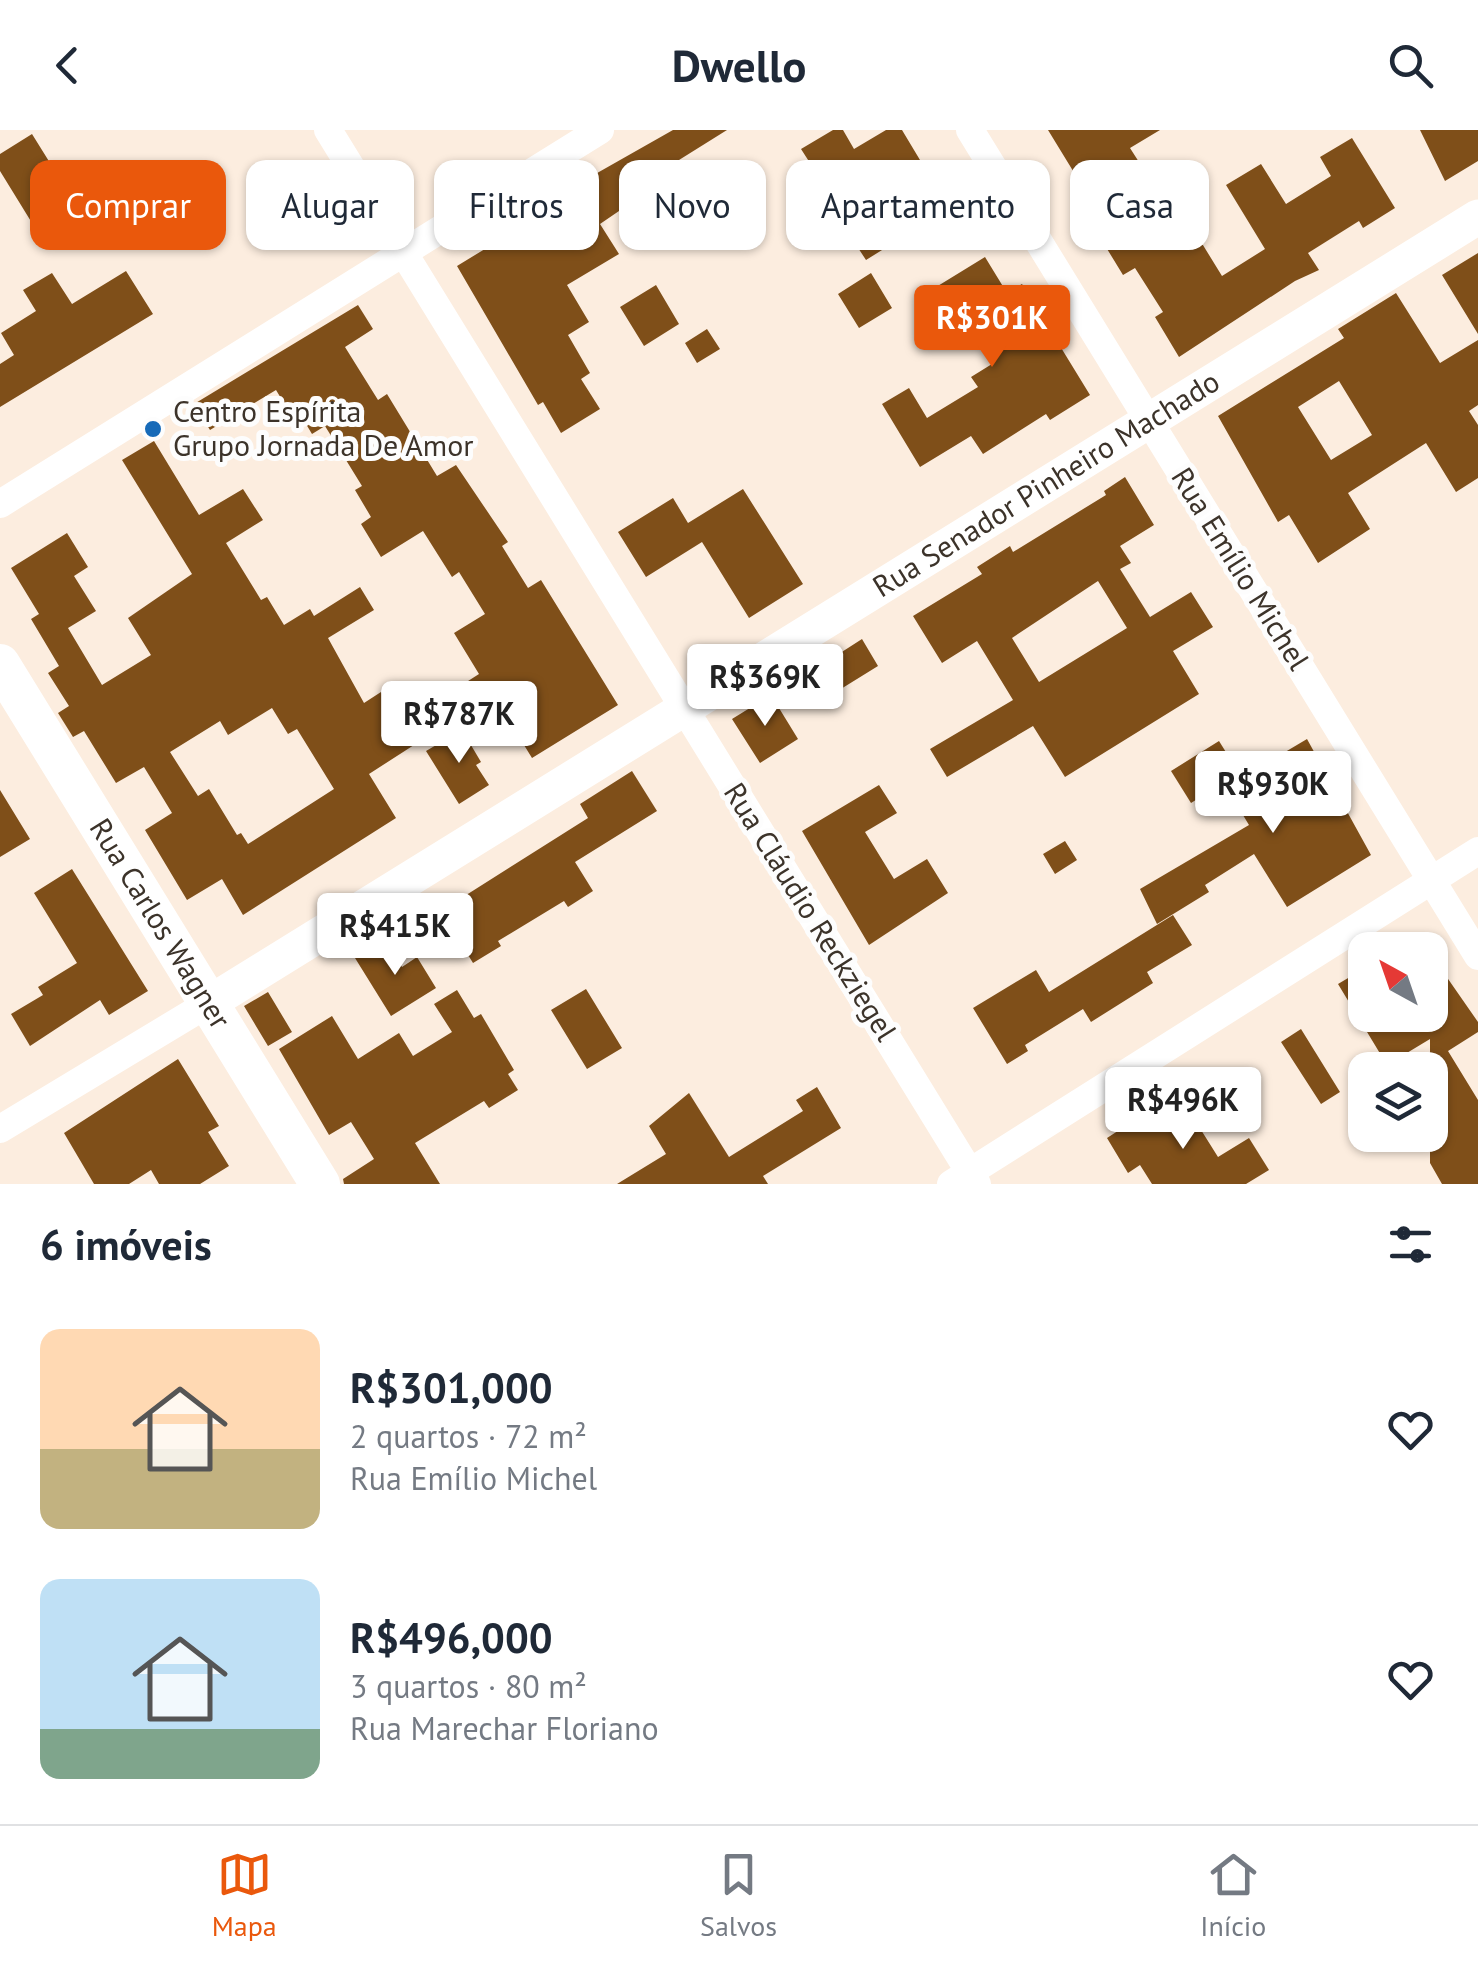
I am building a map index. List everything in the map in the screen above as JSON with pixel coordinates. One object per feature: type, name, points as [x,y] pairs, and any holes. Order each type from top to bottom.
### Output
[{"type":"main road","name":"Rua Carlos Wagner","points":[[0,664],[320,1184]]},
{"type":"street","name":"Rua Cláudio Reckziegel","points":[[328,130],[685,710],[966,1180]]},
{"type":"street","points":[[0,504],[600,130]]},
{"type":"street","name":"Rua Emílio Michel","points":[[970,130],[1478,956]]},
{"type":"street","name":"Rua Senador Pinheiro Machado","points":[[0,1129],[685,710],[1478,217]]},
{"type":"street","points":[[966,1180],[1478,850]]},
{"type":"building","points":[[673,130],[727,130],[679,160],[620,160]]},
{"type":"building","points":[[833,130],[843,130],[854,149],[886,130],[902,130],[920,160],[808,160],[801,149]]},
{"type":"building","points":[[1048,130],[1160,130],[1130,148],[1138,160],[1070,160],[1070,166]]},
{"type":"building","points":[[1420,130],[1478,130],[1478,161],[1445,181]]},
{"type":"building","points":[[32,134],[48,160],[30,160],[30,220],[0,171],[0,154]]},
{"type":"building","points":[[1352,138],[1395,208],[1363,228],[1359,221],[1308,253],[1319,270],[1295,281],[1179,357],[1155,317],[1163,312],[1135,268],[1123,275],[1108,250],[1206,250],[1222,276],[1265,249],[1226,185],[1261,164],[1286,204],[1331,176],[1320,157]]},
{"type":"building","points":[[619,161],[619,211],[600,224],[619,254],[567,285],[589,322],[568,335],[590,373],[581,379],[600,409],[561,433],[543,402],[538,405],[457,266],[483,250],[599,250],[599,172]]},
{"type":"building","points":[[859,250],[882,250],[866,260]]},
{"type":"building","points":[[1478,253],[1478,334],[1442,275]]},
{"type":"building","points":[[985,257],[1007,293],[1022,284],[1090,395],[1050,420],[1046,414],[983,454],[971,436],[920,467],[882,404],[909,388],[927,418],[978,387],[971,377],[992,364],[963,317],[948,326],[928,292]]},
{"type":"building","points":[[126,271],[153,314],[0,407],[0,364],[14,355],[1,333],[36,311],[23,290],[52,273],[72,304]]},
{"type":"building","points":[[871,273],[892,308],[859,328],[838,294]]},
{"type":"building","points":[[656,285],[679,324],[644,346],[620,307]]},
{"type":"building","points":[[1396,293],[1440,363],[1478,340],[1478,405],[1469,411],[1478,425],[1478,478],[1456,492],[1426,443],[1348,493],[1370,529],[1318,563],[1289,515],[1278,522],[1218,416],[1344,338],[1338,329]],"holes":[[[1339,381],[1372,435],[1331,460],[1298,407]]]},
{"type":"building","points":[[358,305],[373,329],[345,347],[378,400],[387,394],[437,476],[456,465],[508,542],[502,546],[528,588],[541,580],[618,705],[532,758],[511,724],[479,745],[460,714],[467,710],[454,690],[479,674],[454,633],[485,614],[459,572],[452,577],[423,531],[381,557],[361,524],[371,517],[355,490],[362,486],[325,426],[312,434],[297,409],[290,413],[276,390],[210,430],[194,404]]},
{"type":"building","points":[[707,329],[720,349],[697,363],[685,343]]},
{"type":"building","points":[[154,441],[199,515],[243,489],[263,520],[226,543],[261,600],[267,597],[284,625],[310,609],[314,616],[360,587],[374,610],[328,638],[364,703],[381,692],[414,745],[369,774],[396,818],[243,915],[222,879],[187,900],[145,830],[172,813],[144,767],[116,783],[84,731],[73,737],[58,713],[69,706],[48,673],[59,666],[31,619],[39,614],[11,568],[67,533],[88,567],[74,576],[96,611],[68,628],[102,685],[151,655],[128,618],[192,574],[122,460]],"holes":[[[272,708],[288,734],[297,729],[334,789],[248,844],[241,833],[237,835],[209,789],[198,796],[170,752],[220,721],[228,735]]]},
{"type":"building","points":[[1125,477],[1154,525],[1120,546],[1131,563],[1120,569],[1150,617],[1191,592],[1213,627],[1173,651],[1199,694],[1065,777],[1033,726],[947,777],[930,749],[1013,700],[977,641],[942,663],[913,616],[982,574],[977,567],[1010,546],[1013,552],[1106,495],[1104,491]],"holes":[[[1098,581],[1127,628],[1039,682],[1012,638]]]},
{"type":"building","points":[[743,489],[803,584],[749,618],[702,542],[646,577],[618,532],[673,498],[688,523]]},
{"type":"building","points":[[862,639],[878,666],[836,692],[820,666]]},
{"type":"building","points":[[771,695],[798,739],[760,763],[732,719]]},
{"type":"building","points":[[462,730],[489,785],[459,804],[426,751]]},
{"type":"building","points":[[1307,739],[1371,855],[1287,907],[1254,854],[1205,885],[1209,892],[1157,924],[1140,889],[1249,825],[1226,787]]},
{"type":"building","points":[[1219,741],[1239,773],[1191,803],[1171,771]]},
{"type":"building","points":[[632,771],[657,811],[575,862],[593,891],[568,907],[564,901],[498,941],[501,946],[473,963],[441,911],[588,818],[580,804]]},
{"type":"building","points":[[879,785],[897,813],[865,832],[894,879],[927,859],[948,893],[869,945],[802,831]]},
{"type":"building","points":[[0,790],[30,839],[0,857]]},
{"type":"building","points":[[1065,841],[1077,860],[1055,874],[1043,854]]},
{"type":"building","points":[[72,869],[148,991],[109,1015],[100,1000],[30,1046],[11,1014],[43,995],[38,987],[77,963],[34,893]]},
{"type":"building","points":[[1173,915],[1192,945],[1147,972],[1153,983],[1091,1022],[1083,1009],[1025,1045],[1028,1051],[1007,1064],[973,1008],[1036,970],[1049,992]]},
{"type":"building","points":[[386,940],[402,967],[417,957],[436,988],[391,1016],[355,958]]},
{"type":"building","points":[[1348,978],[1348,1001],[1338,984]]},
{"type":"building","points":[[1448,979],[1478,1022],[1478,1032],[1448,1051],[1478,1100],[1478,1184],[1442,1184],[1430,1163],[1430,1152],[1448,1152],[1448,1052],[1430,1052],[1430,1039],[1408,1052],[1379,1052],[1367,1032],[1448,1032]]},
{"type":"building","points":[[586,989],[622,1048],[587,1069],[551,1010]]},
{"type":"building","points":[[457,990],[474,1018],[481,1014],[514,1070],[508,1074],[518,1090],[489,1108],[484,1101],[415,1143],[440,1184],[344,1184],[343,1179],[374,1159],[351,1122],[329,1135],[279,1049],[332,1016],[358,1059],[399,1033],[413,1056],[452,1032],[434,1004]]},
{"type":"building","points":[[268,992],[292,1032],[268,1046],[244,1006]]},
{"type":"building","points":[[1301,1029],[1340,1092],[1321,1104],[1281,1042]]},
{"type":"building","points":[[178,1059],[219,1126],[208,1132],[229,1166],[200,1184],[159,1184],[151,1170],[129,1184],[94,1184],[64,1133]]},
{"type":"building","points":[[817,1087],[841,1128],[763,1176],[768,1184],[617,1184],[666,1154],[649,1126],[689,1093],[729,1157],[803,1111],[796,1100]]},
{"type":"building","points":[[1181,1098],[1218,1157],[1249,1138],[1269,1170],[1246,1184],[1152,1184],[1140,1165],[1128,1173],[1107,1138],[1127,1125],[1130,1130]]},
{"type":"place","name":"Centro Espírita Grupo Jornada De Amor","points":[[153,429]]}]
